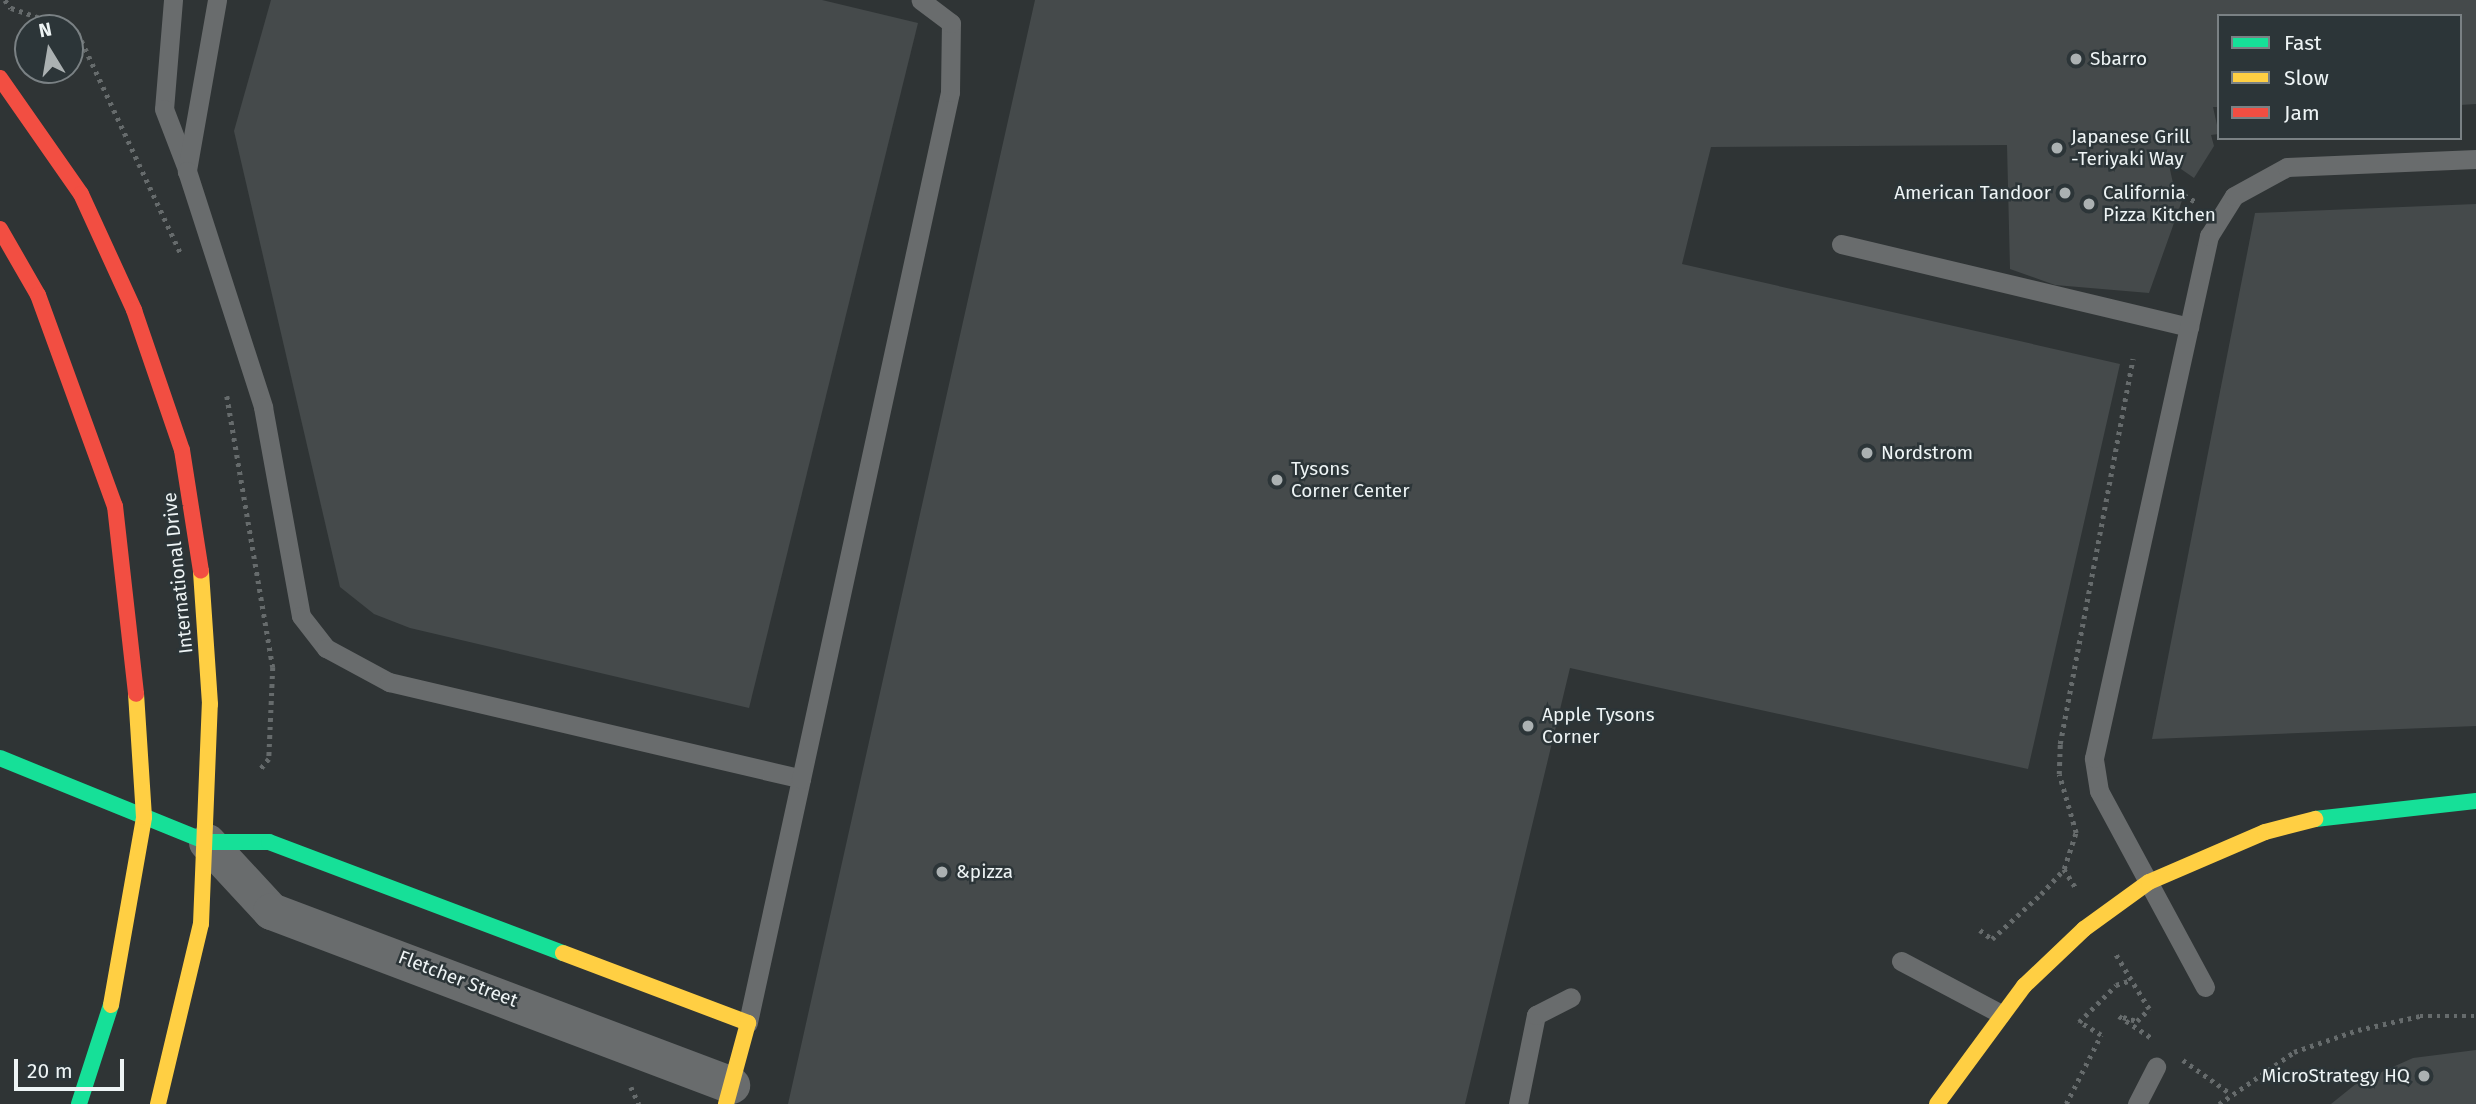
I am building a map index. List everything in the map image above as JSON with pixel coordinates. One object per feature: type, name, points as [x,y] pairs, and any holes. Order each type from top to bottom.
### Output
[{"type":"main road","name":"International Drive","points":[[0,79],[81,194],[134,310],[182,450],[207,605],[207,842],[201,924],[175,1052],[158,1104]]},
{"type":"main road","points":[[0,229],[42,307],[115,506],[131,609],[144,817],[116,988],[79,1104]]},
{"type":"main road","name":"Fletcher Street","points":[[0,758],[207,842],[269,842],[748,1023]]},
{"type":"main road","points":[[1937,1104],[2001,1014],[2084,929],[2149,882],[2265,832],[2336,813],[2476,801]]},
{"type":"main road","points":[[728,1095],[748,1023]]},
{"type":"street","name":"Fletcher Street","points":[[207,842],[271,911],[728,1095]]},
{"type":"lane","points":[[173,0],[164,109],[187,170],[263,407],[301,617],[326,648],[389,682],[801,779]]},
{"type":"lane","points":[[187,170],[217,0]]},
{"type":"lane","points":[[748,1023],[950,92],[951,23],[921,0]]},
{"type":"lane","points":[[2205,987],[2099,791],[2094,758],[2209,236],[2234,196],[2258,178],[2287,167],[2476,159]]},
{"type":"lane","points":[[1841,244],[2189,327]]},
{"type":"lane","points":[[1901,961],[2001,1014]]},
{"type":"lane","points":[[1518,1104],[1536,1015],[1572,997]]},
{"type":"lane","points":[[2137,1104],[2156,1067]]},
{"type":"path","points":[[5,0],[10,8],[28,14]]},
{"type":"path","points":[[1980,930],[1992,939],[2041,894],[2064,869],[2076,833],[2059,774],[2060,744],[2133,359]]},
{"type":"path","points":[[2119,1016],[2137,1021],[2148,1009],[2131,980]]},
{"type":"path","points":[[2219,1104],[2294,1052],[2345,1034],[2420,1016],[2476,1016]]},
{"type":"path","points":[[2066,1104],[2095,1048]]},
{"type":"building","points":[[271,0],[822,0],[918,23],[749,708],[410,628],[374,614],[340,587],[234,131]]},
{"type":"building","name":"Tysons Corner Center","points":[[1035,0],[2476,0],[2476,104],[2462,105],[2462,14],[2217,14],[2217,107],[2213,107],[2217,134],[2211,135],[2214,146],[2194,178],[2168,160],[2174,188],[2184,195],[2149,293],[2055,285],[2010,269],[2007,145],[1711,147],[1682,264],[2120,364],[2028,769],[1570,668],[1465,1104],[788,1104]]},
{"type":"building","points":[[2476,204],[2476,726],[2152,739],[2255,213]]},
{"type":"building","name":"MicroStrategy HQ","points":[[2476,1050],[2476,1104],[2331,1104],[2357,1083],[2413,1058]]},
{"type":"traffic: fast","points":[[0,758],[207,842],[269,842],[563,953]]},
{"type":"traffic: fast","points":[[2315,819],[2476,801]]},
{"type":"traffic: fast","points":[[79,1104],[111,1005]]},
{"type":"traffic: slow","points":[[158,1104],[201,924],[210,704],[201,571]]},
{"type":"traffic: slow","points":[[111,1005],[144,817],[136,694]]},
{"type":"traffic: slow","points":[[1937,1104],[2024,986],[2084,929],[2149,882],[2265,832],[2315,819]]},
{"type":"traffic: slow","points":[[563,953],[748,1023],[726,1104]]},
{"type":"traffic: jam","points":[[0,78],[81,194],[134,310],[182,450],[201,571]]},
{"type":"traffic: jam","points":[[0,229],[38,295],[115,506],[136,694]]},
{"type":"place","name":"Sbarro","points":[[2076,59]]},
{"type":"place","name":"Japanese Grill -Teriyaki Way","points":[[2057,148]]},
{"type":"place","name":"American Tandoor","points":[[2065,193]]},
{"type":"place","name":"California Pizza Kitchen","points":[[2089,204]]},
{"type":"place","name":"Nordstrom","points":[[1867,453]]},
{"type":"place","name":"Tysons Corner Center","points":[[1277,480]]},
{"type":"place","name":"Apple Tysons Corner","points":[[1528,726]]},
{"type":"place","name":"&pizza","points":[[942,872]]},
{"type":"place","name":"MicroStrategy HQ","points":[[2424,1076]]}]
